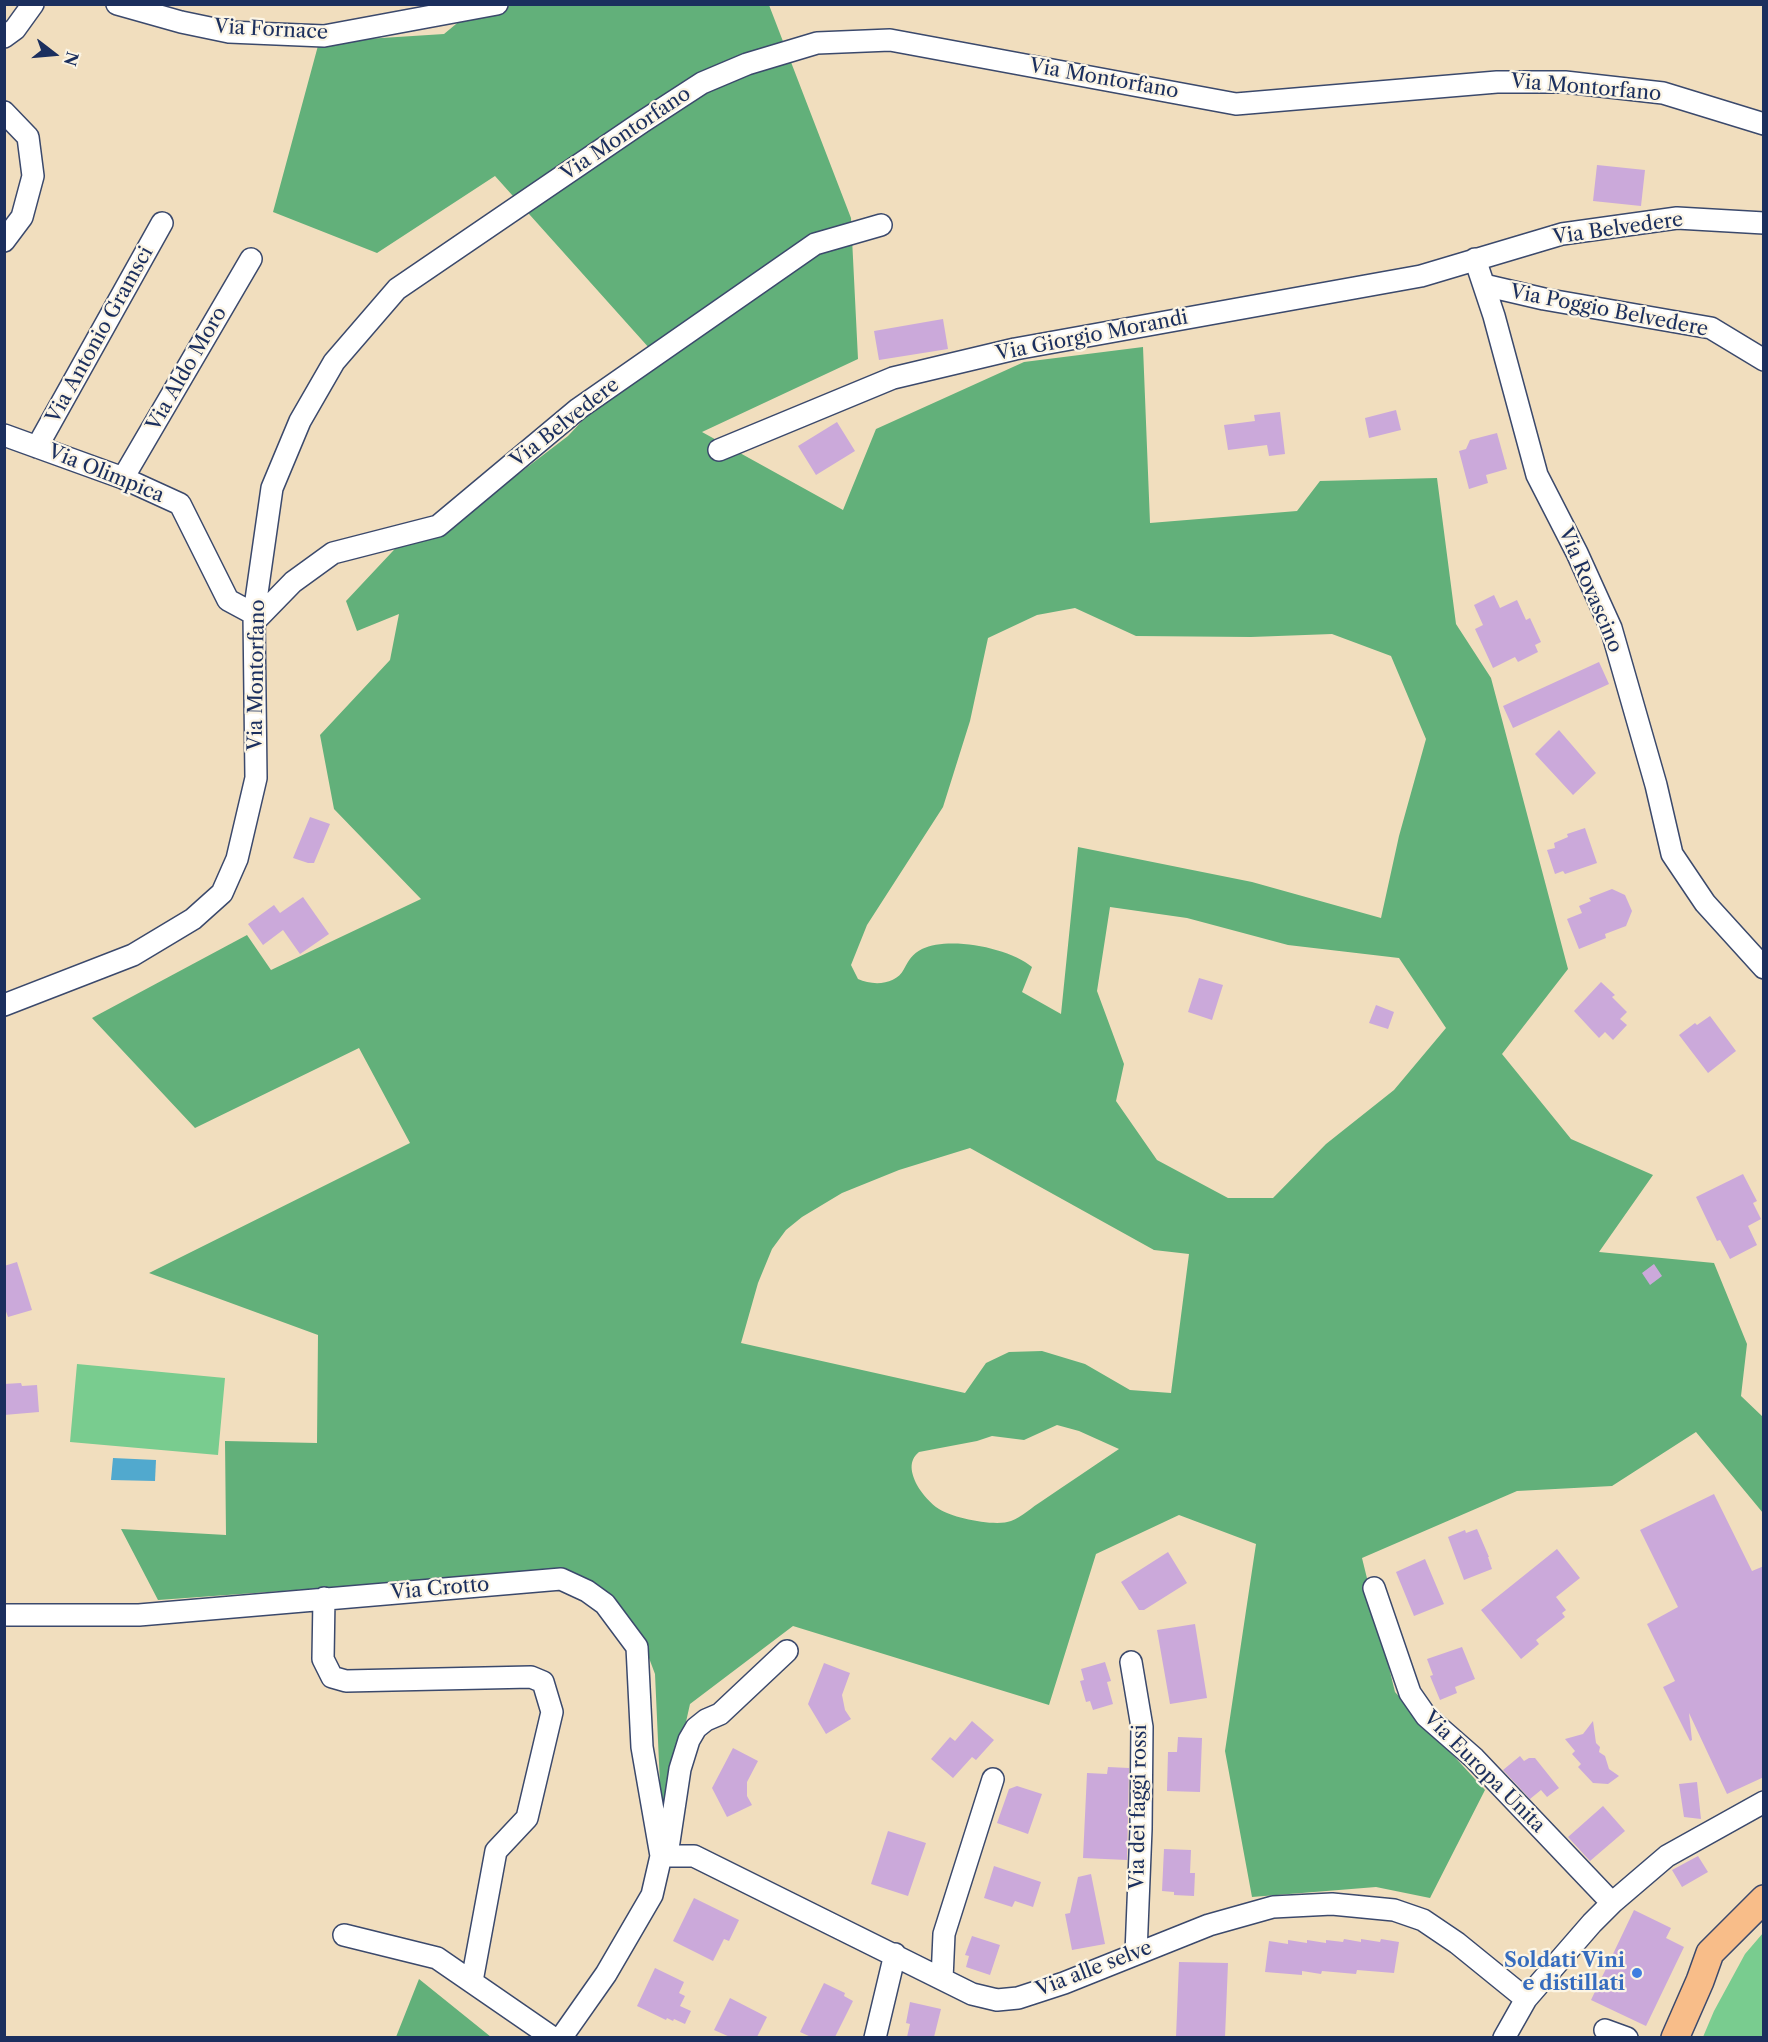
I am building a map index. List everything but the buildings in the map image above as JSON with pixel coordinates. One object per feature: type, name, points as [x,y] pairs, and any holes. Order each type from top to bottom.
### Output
[{"type":"main road","points":[[1675,2037],[1710,1953],[1764,1899]]},
{"type":"street","points":[[4,37],[15,29],[33,4]]},
{"type":"street","name":"Via Fornace","points":[[117,4],[181,22],[229,32],[324,36],[496,4]]},
{"type":"street","name":"Via Montorfano","points":[[4,1005],[133,955],[193,919],[222,893],[237,859],[256,778],[254,618],[272,488],[300,422],[334,362],[397,289],[702,83],[747,64],[817,44],[890,40],[1236,104],[1497,81],[1565,82],[1663,93],[1764,124]]},
{"type":"street","points":[[4,112],[28,137],[33,176],[22,217],[4,241]]},
{"type":"street","name":"Via Belvedere","points":[[1475,260],[1562,234],[1677,218],[1764,223]]},
{"type":"street","name":"Via Antonio Gramsci","points":[[37,447],[162,223]]},
{"type":"street","name":"Via Belvedere","points":[[254,618],[293,582],[333,553],[438,526],[578,409],[815,244],[880,225]]},
{"type":"street","name":"Via Aldo Moro","points":[[123,478],[251,259]]},
{"type":"street","name":"Via Rovascino","points":[[1475,260],[1484,285],[1536,475],[1577,553],[1611,628],[1656,784],[1672,854],[1705,903],[1764,968]]},
{"type":"street","name":"Via Giorgio Morandi","points":[[719,450],[893,378],[1015,349],[1421,276],[1475,260]]},
{"type":"street","name":"Via Poggio Belvedere","points":[[1484,285],[1544,299],[1711,328],[1764,360]]},
{"type":"street","name":"Via Olimpica","points":[[4,435],[123,478],[180,504],[228,600],[254,618]]},
{"type":"street","name":"Via Crotto","points":[[4,1616],[139,1615],[561,1579],[587,1591],[605,1604],[637,1647],[642,1747],[661,1856]]},
{"type":"street","name":"Via Europa Unita","points":[[1374,1588],[1410,1693],[1426,1716],[1474,1758],[1612,1903]]},
{"type":"street","points":[[324,1598],[324,1659],[332,1677],[346,1681],[531,1677],[543,1682],[552,1712],[527,1818],[496,1851],[472,1982]]},
{"type":"street","points":[[561,2037],[606,1974],[652,1895],[661,1856],[669,1842],[680,1769],[689,1740],[696,1728],[706,1720],[720,1714],[787,1651]]},
{"type":"street","name":"Via dei faggi rossi","points":[[1131,1662],[1142,1726],[1136,1953]]},
{"type":"street","points":[[942,1979],[944,1934],[993,1779]]},
{"type":"street","points":[[1504,2037],[1526,1999],[1612,1903],[1667,1856],[1764,1802]]},
{"type":"street","name":"Via alle selve","points":[[661,1856],[694,1856],[942,1979],[980,1996],[997,2000],[1018,1998],[1064,1983],[1209,1925],[1273,1907],[1332,1904],[1394,1910],[1423,1920],[1457,1943],[1526,1999]]},
{"type":"street","points":[[344,1935],[437,1958],[553,2037]]},
{"type":"street","points":[[875,2037],[895,1954]]},
{"type":"street","points":[[1605,2030],[1627,2037]]},
{"type":"green space","points":[[479,5],[769,5],[851,218],[858,359],[702,432],[843,510],[876,429],[1024,362],[1143,347],[1150,523],[1297,511],[1320,481],[1437,478],[1456,624],[1491,678],[1568,969],[1502,1054],[1571,1139],[1653,1175],[1599,1252],[1714,1263],[1747,1344],[1741,1396],[1763,1417],[1763,1513],[1696,1432],[1612,1486],[1517,1491],[1362,1558],[1395,1692],[1485,1790],[1430,1898],[1376,1887],[1252,1897],[1225,1751],[1256,1544],[1179,1515],[1096,1554],[1049,1705],[793,1626],[690,1704],[662,1829],[655,1674],[646,1650],[621,1607],[603,1596],[545,1572],[158,1600],[121,1529],[226,1535],[225,1441],[317,1443],[318,1335],[149,1273],[410,1143],[359,1048],[195,1128],[92,1018],[247,935],[271,970],[421,899],[334,809],[320,735],[390,660],[399,614],[357,631],[346,601],[422,520],[455,513],[500,488],[568,436],[650,349],[495,176],[377,253],[273,212],[319,42],[444,34]],"holes":[[[1075,608],[1136,636],[1251,637],[1332,634],[1391,656],[1426,739],[1399,836],[1381,918],[1252,882],[1078,847],[1061,1014],[1022,992],[1032,967],[1009,954],[979,946],[934,945],[916,953],[900,974],[890,981],[870,983],[858,979],[851,965],[867,925],[943,807],[970,721],[988,638],[1037,615]],[[1110,907],[1187,918],[1288,945],[1399,958],[1446,1028],[1394,1090],[1326,1144],[1273,1198],[1228,1198],[1157,1160],[1116,1101],[1124,1064],[1097,991]],[[970,1148],[1154,1250],[1189,1254],[1171,1393],[1130,1390],[1085,1364],[1042,1351],[1009,1352],[986,1363],[965,1393],[741,1343],[758,1283],[772,1249],[786,1230],[802,1217],[842,1193],[899,1170]],[[1057,1425],[1079,1431],[1119,1449],[1019,1517],[1004,1523],[974,1521],[945,1512],[927,1498],[913,1476],[912,1463],[919,1452],[992,1436],[1024,1440]]]},
{"type":"green space","points":[[77,1364],[225,1378],[218,1455],[70,1442]]},
{"type":"green space","points":[[1763,1933],[1763,2037],[1703,2037],[1714,2011],[1745,1954]]},
{"type":"green space","points":[[419,1979],[491,2037],[396,2037]]},
{"type":"water","points":[[113,1458],[156,1460],[155,1481],[111,1480]]},
{"type":"place","name":"Soldati Vini e distillati","points":[[1637,1973]]}]
